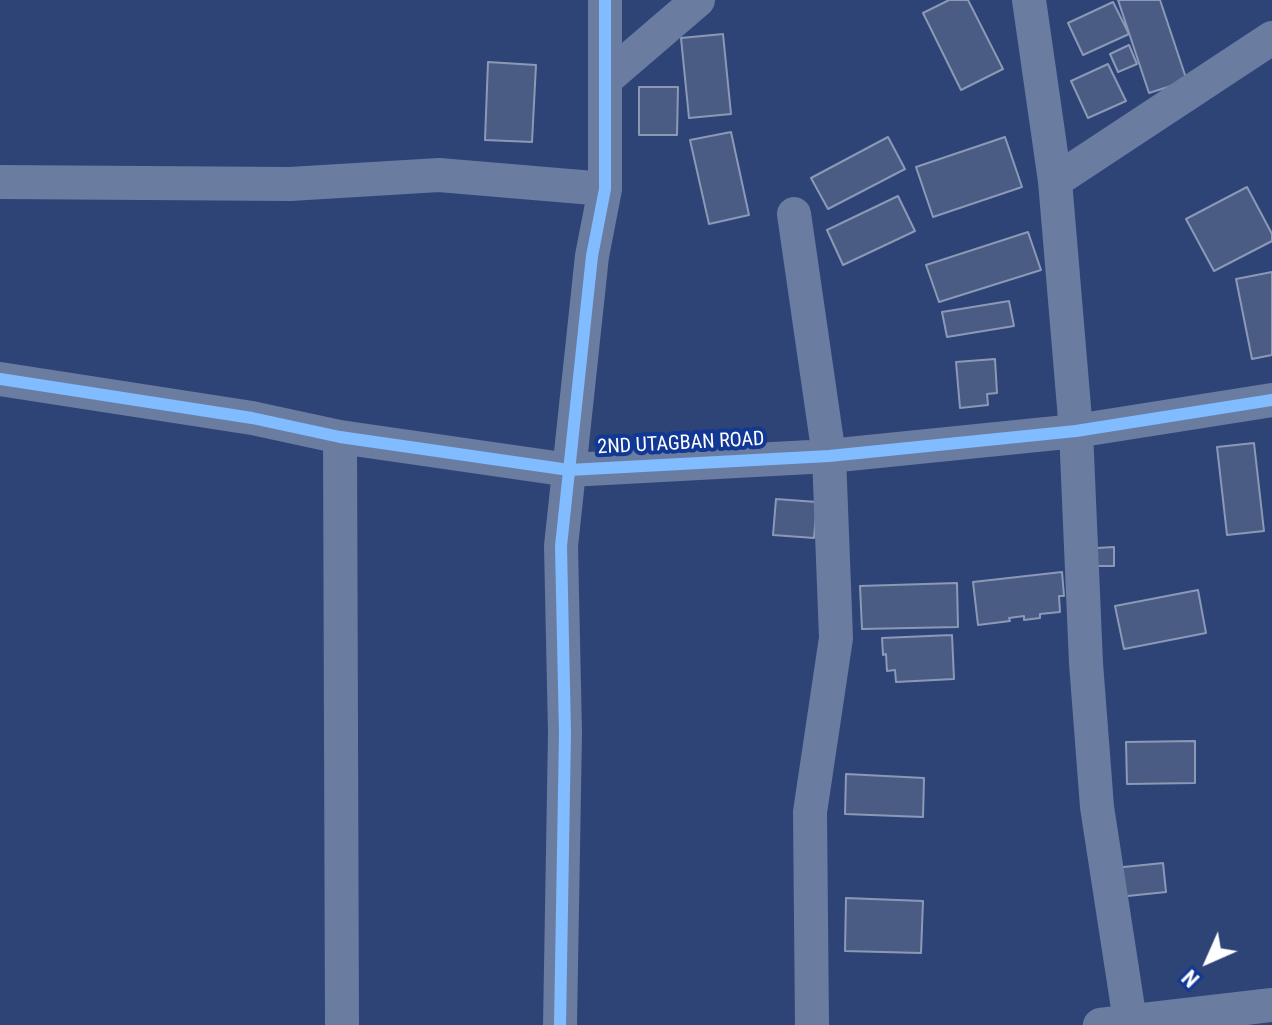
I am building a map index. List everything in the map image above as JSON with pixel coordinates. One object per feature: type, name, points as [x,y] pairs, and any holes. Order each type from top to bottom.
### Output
[{"type":"street","points":[[560,1025],[565,733],[561,546],[592,256],[605,189],[605,0]]},
{"type":"street","points":[[606,79],[698,0]]},
{"type":"street","points":[[1029,0],[1055,181],[1076,431],[1086,663],[1115,1023],[1272,1005]]},
{"type":"street","points":[[1055,181],[1272,38]]},
{"type":"street","points":[[0,182],[290,184],[439,175],[605,189]]},
{"type":"street","points":[[794,214],[829,456],[836,638],[810,812],[812,1025]]},
{"type":"street","name":"2ND UTAGBAN ROAD","points":[[0,379],[252,418],[340,437],[569,470],[829,456],[1076,431],[1272,400]]},
{"type":"street","points":[[340,437],[342,1025]]},
{"type":"building","points":[[949,0],[968,0],[1003,69],[961,90],[923,13]]},
{"type":"building","points":[[1118,0],[1160,0],[1187,81],[1149,93]]},
{"type":"building","points":[[1113,2],[1129,34],[1083,55],[1068,23]]},
{"type":"building","points":[[723,34],[731,114],[689,118],[681,38]]},
{"type":"building","points":[[1129,45],[1137,64],[1118,72],[1110,54]]},
{"type":"building","points":[[488,62],[536,65],[532,142],[485,140]]},
{"type":"building","points":[[1108,64],[1126,101],[1088,118],[1071,81]]},
{"type":"building","points":[[639,87],[678,87],[677,135],[639,135]]},
{"type":"building","points":[[731,132],[749,215],[709,224],[690,140]]},
{"type":"building","points":[[888,137],[905,169],[828,209],[811,178]]},
{"type":"building","points":[[1005,137],[1022,187],[933,217],[916,167]]},
{"type":"building","points":[[1247,187],[1272,234],[1272,241],[1214,271],[1186,219]]},
{"type":"building","points":[[898,196],[915,231],[843,265],[827,230]]},
{"type":"building","points":[[1028,232],[1041,270],[939,302],[926,265]]},
{"type":"building","points":[[1272,272],[1272,355],[1252,359],[1236,279]]},
{"type":"building","points":[[1009,301],[1014,326],[947,337],[942,312]]},
{"type":"building","points":[[995,359],[997,393],[987,394],[988,405],[960,408],[956,362]]},
{"type":"building","points":[[1254,443],[1264,531],[1227,535],[1217,447]]},
{"type":"building","points":[[776,499],[817,502],[814,538],[773,535]]},
{"type":"building","points":[[1114,547],[1114,566],[1097,566],[1097,548]]},
{"type":"building","points":[[1062,572],[1064,596],[1059,596],[1060,612],[1040,614],[1040,618],[1024,620],[1024,616],[978,625],[973,582]]},
{"type":"building","points":[[957,583],[958,627],[862,629],[860,586]]},
{"type":"building","points":[[1198,590],[1206,633],[1124,649],[1115,606]]},
{"type":"building","points":[[952,635],[954,679],[896,682],[895,670],[887,671],[882,638]]},
{"type":"building","points":[[1195,741],[1195,783],[1127,784],[1126,742]]},
{"type":"building","points":[[846,774],[924,778],[923,817],[845,814]]},
{"type":"building","points":[[1163,863],[1166,892],[1118,897],[1114,868]]},
{"type":"building","points":[[846,898],[923,901],[921,953],[845,951]]},
{"type":"cycle path","points":[[560,1025],[565,733],[561,546],[592,256],[605,189],[605,0]]},
{"type":"cycle path","points":[[0,379],[252,418],[340,437],[569,470],[829,456],[1076,431],[1272,400]]}]
